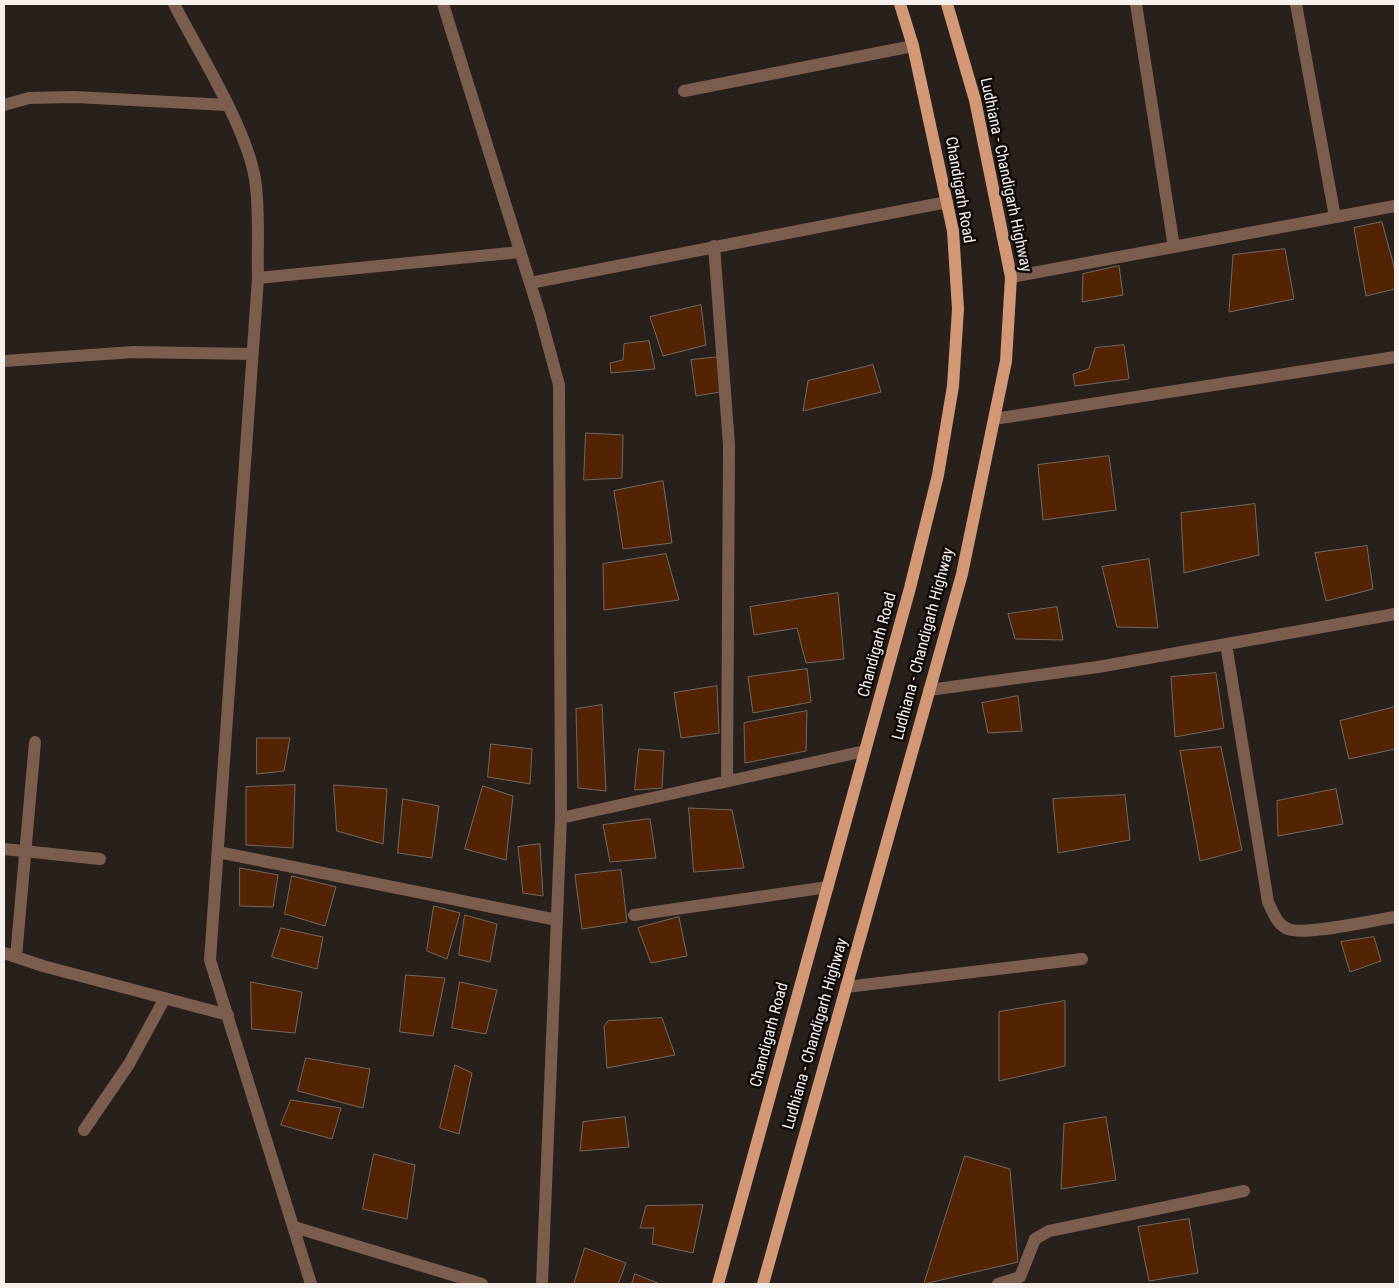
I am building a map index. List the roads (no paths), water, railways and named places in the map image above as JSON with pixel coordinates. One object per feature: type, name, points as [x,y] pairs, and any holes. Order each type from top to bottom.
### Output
[{"type":"main road","name":"Chandigarh Road","points":[[718,1284],[910,588],[935,484],[953,386],[958,309],[953,232],[913,46],[900,4]]},
{"type":"main road","name":"Ludhiana - Chandigarh Highway","points":[[763,1284],[962,574],[1006,361],[1011,277],[974,100],[947,4]]},
{"type":"street","points":[[174,4],[226,105],[247,151],[255,180],[258,278],[210,960],[294,1227],[307,1283]]},
{"type":"street","points":[[443,4],[530,283],[559,385],[561,818],[542,1284]]},
{"type":"street","points":[[1136,4],[1174,247]]},
{"type":"street","points":[[1296,4],[1335,217]]},
{"type":"street","points":[[684,90],[913,46]]},
{"type":"street","points":[[4,105],[29,98],[75,97],[226,105]]},
{"type":"street","points":[[530,283],[947,202]]},
{"type":"street","points":[[1011,277],[1395,206]]},
{"type":"street","points":[[714,246],[729,445],[727,782]]},
{"type":"street","points":[[258,278],[520,252]]},
{"type":"street","points":[[4,361],[125,352],[252,354]]},
{"type":"street","points":[[994,419],[1395,356]]},
{"type":"street","points":[[929,690],[1098,667],[1395,614]]},
{"type":"street","points":[[1226,644],[1268,902],[1279,923],[1289,930],[1310,931],[1395,917]]},
{"type":"street","points":[[36,742],[26,851],[10,955],[228,1015]]},
{"type":"street","points":[[561,818],[865,751]]},
{"type":"street","points":[[4,849],[100,859]]},
{"type":"street","points":[[218,852],[557,920]]},
{"type":"street","points":[[634,915],[828,887]]},
{"type":"street","points":[[846,987],[1082,959]]},
{"type":"street","points":[[84,1130],[129,1064],[165,998]]},
{"type":"street","points":[[998,1284],[1020,1277],[1035,1239],[1049,1230],[1244,1191]]},
{"type":"street","points":[[294,1227],[482,1284]]}]
